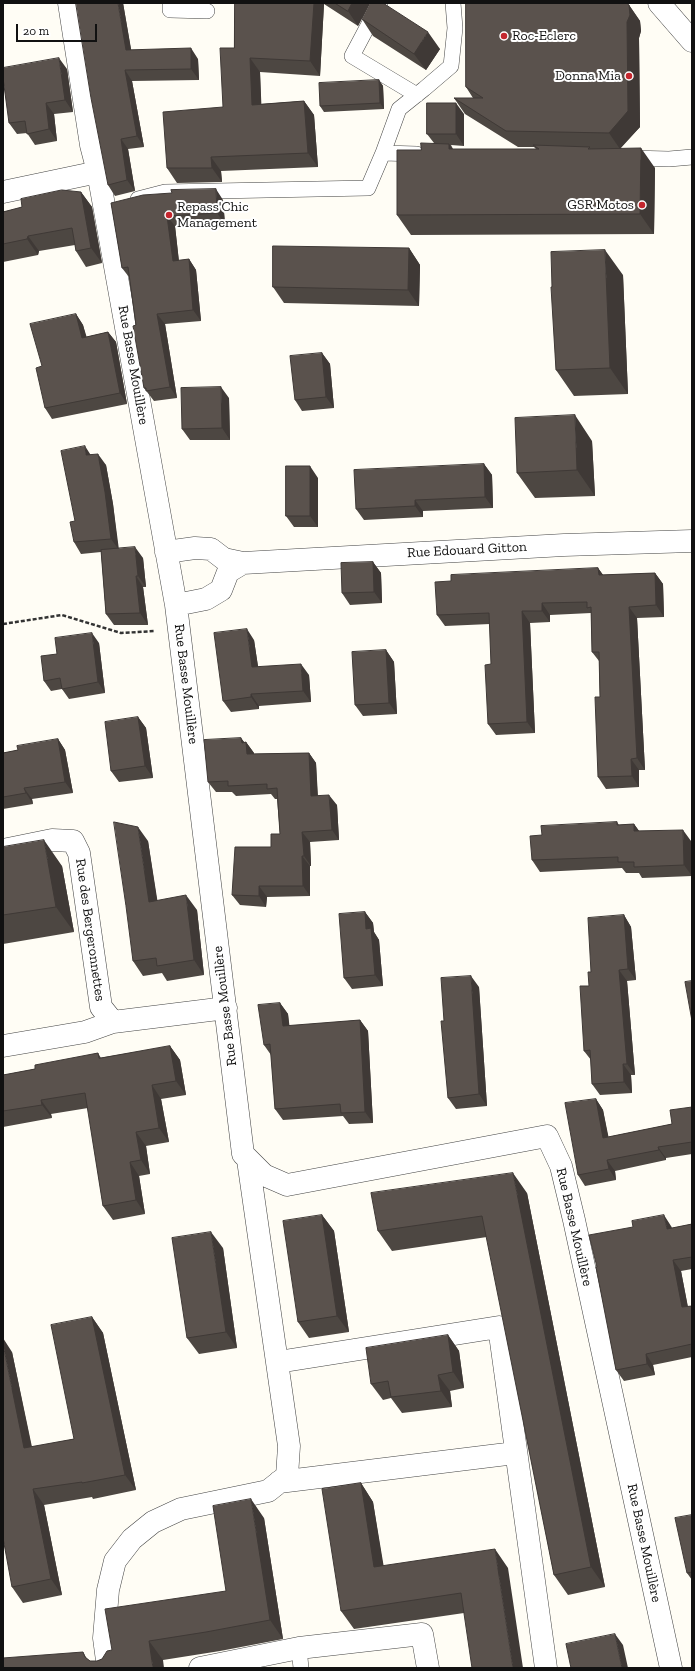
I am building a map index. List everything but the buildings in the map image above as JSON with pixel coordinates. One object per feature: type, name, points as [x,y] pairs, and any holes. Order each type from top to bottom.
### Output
[{"type":"street","name":"Rue Basse Mouillère","points":[[69,3],[91,145],[98,172],[176,605],[243,1154],[264,1176],[287,1185],[547,1136],[561,1166],[574,1220],[671,1668]]},
{"type":"street","points":[[658,3],[692,41]]},
{"type":"street","points":[[3,192],[98,172]]},
{"type":"street","name":"Rue Edouard Gitton","points":[[166,552],[195,548],[211,549],[224,559],[243,563],[564,545],[692,541]]},
{"type":"street","points":[[176,605],[206,599],[221,590],[228,572],[243,563]]},
{"type":"street","name":"Rue des Bergeronnettes","points":[[3,850],[52,840],[73,841],[79,853],[101,1008],[113,1022]]},
{"type":"street","points":[[3,1046],[85,1032],[113,1022],[226,1008]]},
{"type":"street","points":[[108,1668],[104,1638],[108,1590],[115,1561],[132,1539],[153,1522],[181,1509],[268,1491],[286,1476],[289,1446],[248,1160]]},
{"type":"street","points":[[278,1362],[499,1326],[515,1453],[546,1668]]},
{"type":"street","points":[[279,1482],[515,1453]]},
{"type":"street","points":[[200,1668],[300,1658],[422,1634],[428,1668]]},
{"type":"lane","points":[[170,3],[170,10],[207,11]]},
{"type":"lane","points":[[380,3],[352,56],[417,95]]},
{"type":"lane","points":[[104,208],[165,192],[368,188],[383,153],[399,108],[451,66],[455,28],[453,3]]},
{"type":"lane","points":[[383,153],[431,154]]},
{"type":"lane","points":[[614,158],[669,159],[692,157]]},
{"type":"path","points":[[3,624],[62,615],[121,632],[178,629]]},
{"type":"place","name":"Roc-Eclerc","points":[[504,36]]},
{"type":"place","name":"Donna Mia","points":[[629,76]]},
{"type":"place","name":"GSR Motos","points":[[642,205]]},
{"type":"place","name":"Repass'Chic Management","points":[[169,215]]}]
